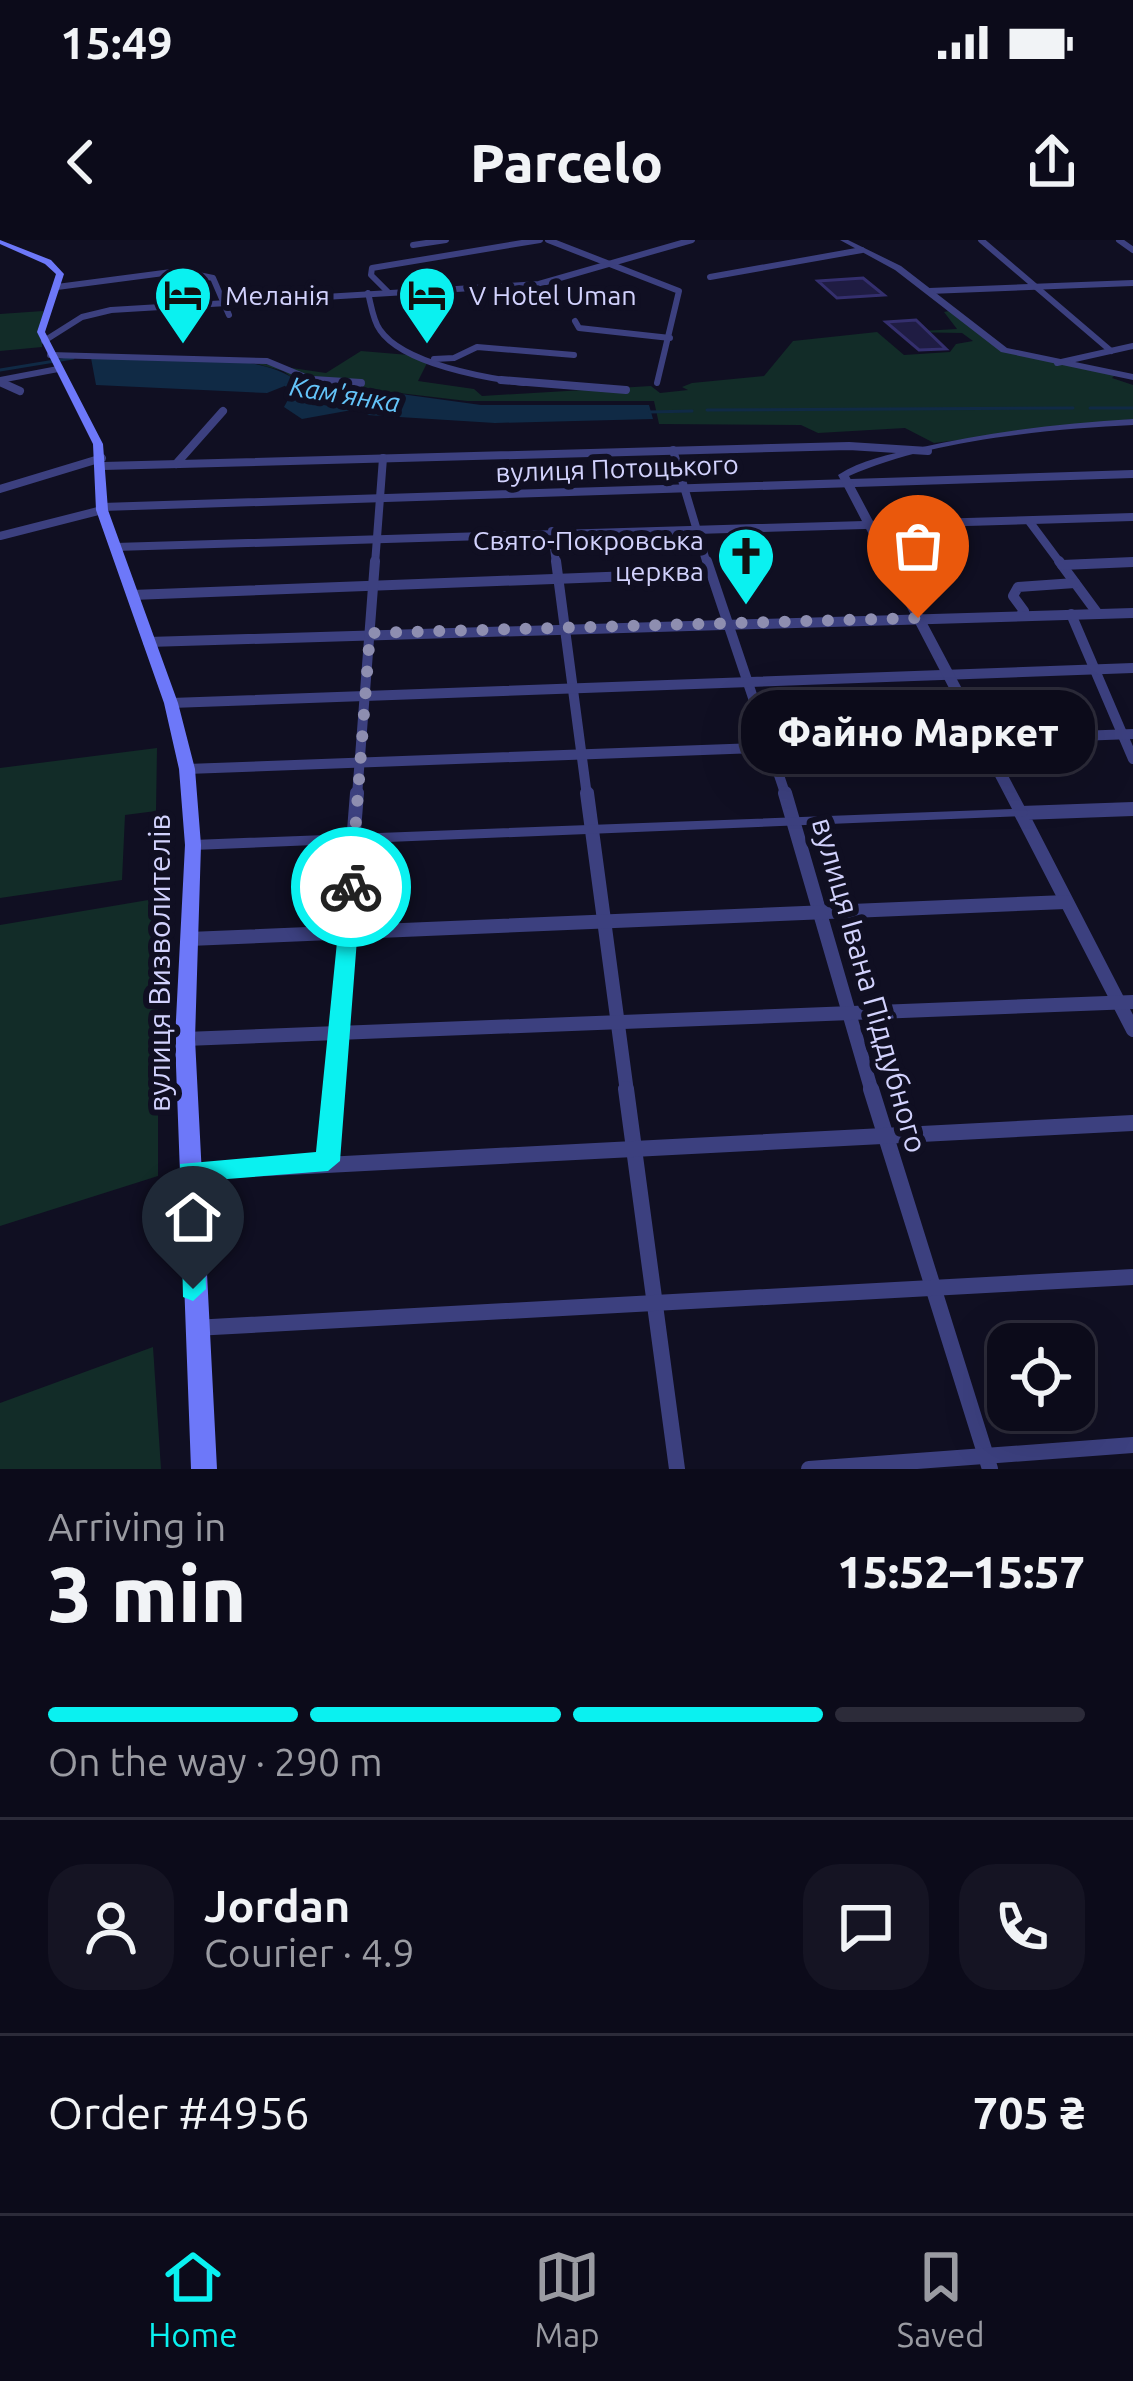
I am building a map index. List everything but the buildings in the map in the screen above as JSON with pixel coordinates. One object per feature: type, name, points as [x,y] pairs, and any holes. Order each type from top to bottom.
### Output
[{"type":"main road","points":[[0,241],[55,266],[60,274],[45,312],[44,341]]},
{"type":"main road","name":"вулиця Визволителів","points":[[44,341],[102,462],[102,508],[171,703],[187,769],[193,845],[185,1040],[194,1328],[204,1469]]},
{"type":"street","points":[[412,245],[446,240]]},
{"type":"street","points":[[388,292],[370,270],[544,240],[614,263],[679,291],[657,383]]},
{"type":"street","points":[[44,341],[92,314],[222,300],[539,284],[614,263],[634,252],[692,240]]},
{"type":"street","points":[[843,240],[929,291],[1004,350],[1133,377]]},
{"type":"street","points":[[982,240],[1112,351]]},
{"type":"street","points":[[1119,240],[1133,250]]},
{"type":"street","points":[[710,277],[862,250]]},
{"type":"street","points":[[57,287],[191,271],[213,278],[229,316]]},
{"type":"street","points":[[929,291],[1133,283]]},
{"type":"street","points":[[368,293],[376,327],[421,358],[494,379],[626,390]]},
{"type":"street","points":[[575,321],[579,328],[603,334],[670,338]]},
{"type":"street","points":[[1057,363],[1133,346]]},
{"type":"street","points":[[421,358],[454,358],[477,347],[574,355]]},
{"type":"street","points":[[0,381],[54,361],[267,361],[315,380],[362,383]]},
{"type":"street","points":[[0,381],[20,392]]},
{"type":"street","points":[[176,464],[223,411]]},
{"type":"street","points":[[1133,422],[1031,432],[928,451],[873,462],[845,479],[1066,902],[1126,1002],[1133,1030]]},
{"type":"street","points":[[0,489],[102,462],[849,446],[928,451]]},
{"type":"street","name":"вулиця Івана Піддубного","points":[[673,450],[742,679],[795,820],[884,1135],[989,1462]]},
{"type":"street","points":[[328,1161],[383,458]]},
{"type":"street","name":"вулиця Потоцького","points":[[0,536],[102,508],[845,479],[1133,474]]},
{"type":"street","points":[[116,548],[552,531],[1133,517]]},
{"type":"street","points":[[1029,521],[1097,614]]},
{"type":"street","points":[[552,531],[676,1469]]},
{"type":"street","points":[[1062,565],[1133,562]]},
{"type":"street","points":[[132,595],[710,573]]},
{"type":"street","points":[[1021,616],[1024,611],[1013,596],[1018,587],[1075,583]]},
{"type":"street","points":[[148,642],[1133,613]]},
{"type":"street","points":[[1071,614],[1128,734],[1133,759]]},
{"type":"street","points":[[171,703],[1133,668]]},
{"type":"street","points":[[187,769],[1128,734]]},
{"type":"street","points":[[193,845],[1133,809]]},
{"type":"street","points":[[189,939],[1066,902]]},
{"type":"street","points":[[185,1040],[1126,1002]]},
{"type":"street","points":[[189,1172],[634,1144],[1133,1123]]},
{"type":"street","points":[[194,1328],[1133,1277]]},
{"type":"street","points":[[809,1469],[989,1462],[1133,1445]]},
{"type":"green space","points":[[954,310],[1004,350],[1116,374],[1112,378],[1133,385],[1133,419],[934,443],[905,428],[818,433],[801,425],[659,424],[654,401],[467,401],[297,381],[283,371],[250,362],[326,373],[361,351],[409,355],[427,363],[418,381],[474,389],[482,396],[651,386],[660,393],[688,390],[682,387],[692,383],[764,376],[793,341],[877,332],[904,355],[950,352],[956,344],[973,341],[962,333],[903,332],[957,329],[944,312]]},
{"type":"green space","points":[[43,311],[42,347],[0,351],[0,314]]},
{"type":"green space","points":[[157,748],[156,811],[125,815],[122,880],[0,898],[0,768]]},
{"type":"green space","points":[[172,896],[158,1007],[158,1176],[0,1226],[0,925]]},
{"type":"green space","points":[[153,1347],[161,1469],[0,1469],[0,1403]]},
{"type":"water","points":[[91,358],[227,360],[278,371],[297,381],[267,393],[96,385]]},
{"type":"water","points":[[321,383],[481,405],[649,405],[653,419],[495,423],[367,415],[379,410],[374,406],[302,419],[284,407],[290,396]]},
{"type":"waterway","name":"Кам'янка","points":[[0,370],[73,358]]},
{"type":"waterway","name":"Кам'янка","points":[[286,385],[316,389]]},
{"type":"waterway","name":"Кам'янка","points":[[707,410],[1073,408]]},
{"type":"waterway","name":"Кам'янка","points":[[1090,408],[1133,408]]},
{"type":"waterway","name":"Кам'янка","points":[[650,412],[692,411]]},
{"type":"way so far","points":[[351,887],[370,633],[918,618]]},
{"type":"place","name":"Меланія","points":[[183,346]]},
{"type":"place","name":"V Hotel Uman","points":[[427,346]]},
{"type":"place","name":"Свято-Покровська церква","points":[[746,607]]},
{"type":"place","name":"Файно Маркет","points":[[918,618]]},
{"type":"route","points":[[193,1289],[189,1172],[328,1161],[351,887]]}]
